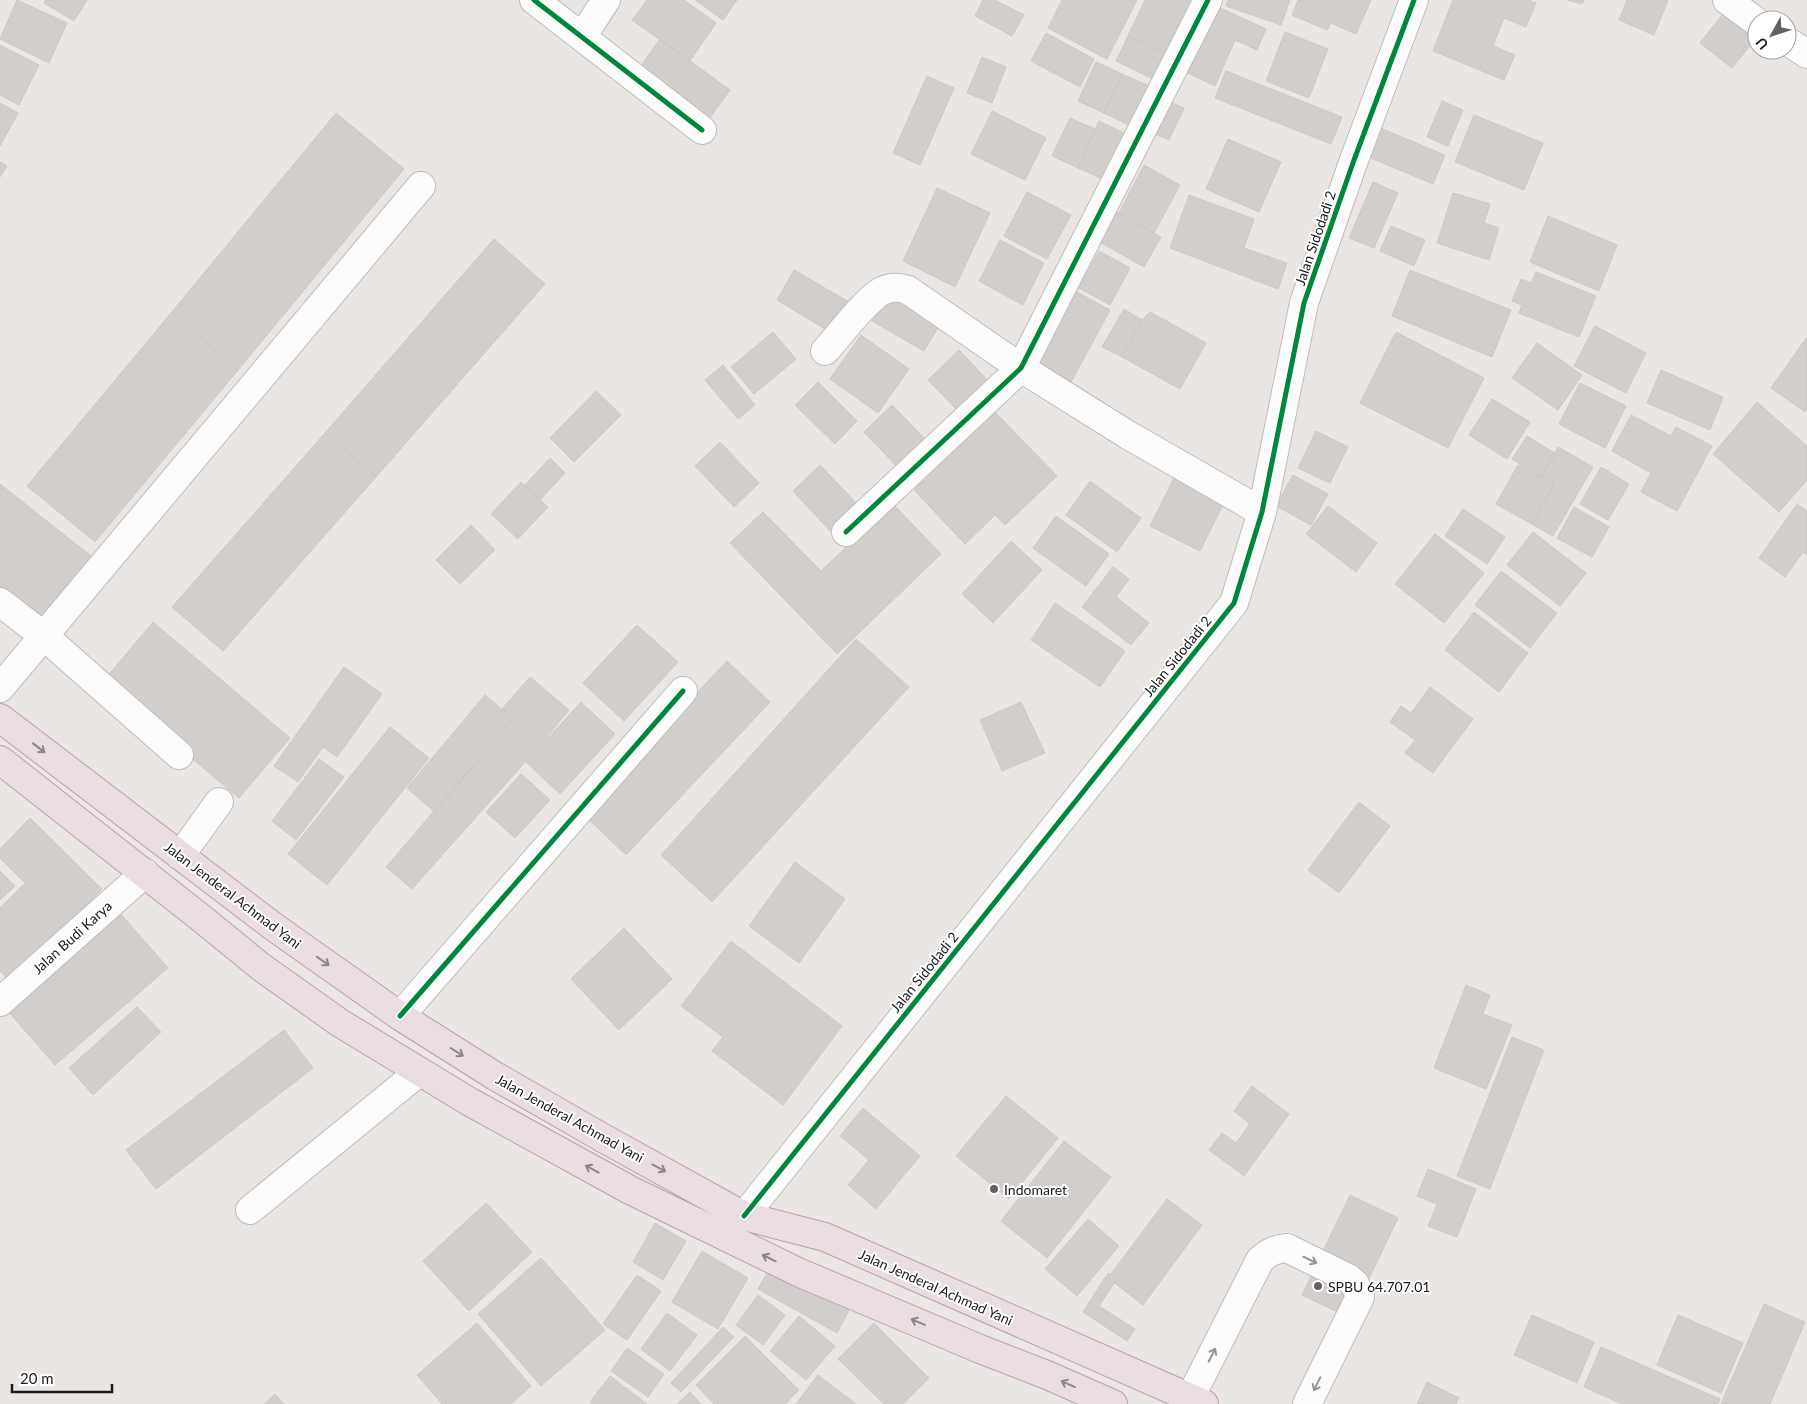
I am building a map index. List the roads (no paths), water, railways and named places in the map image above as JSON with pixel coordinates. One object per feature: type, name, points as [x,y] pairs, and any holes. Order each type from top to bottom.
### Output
[{"type":"highway","name":"Jalan Jenderal Achmad Yani","points":[[0,718],[274,927],[400,1016],[495,1076],[744,1216],[825,1238],[1197,1401]]},
{"type":"highway","points":[[0,760],[145,873],[261,967],[340,1023],[419,1072],[630,1190],[764,1256],[1113,1404]]},
{"type":"street","points":[[534,0],[702,130]]},
{"type":"street","points":[[582,37],[606,0]]},
{"type":"street","points":[[846,532],[1021,368],[1208,0]]},
{"type":"street","name":"Jalan Sidodadi 2","points":[[744,1216],[1234,603],[1262,512],[1304,304],[1354,160],[1414,0]]},
{"type":"street","points":[[1727,0],[1747,15]]},
{"type":"street","points":[[0,688],[421,186]]},
{"type":"street","points":[[825,351],[867,304],[882,291],[898,287],[908,290],[1021,368],[1128,435],[1262,512]]},
{"type":"street","points":[[0,602],[44,636],[179,755]]},
{"type":"street","points":[[400,1016],[683,691]]},
{"type":"street","points":[[180,856],[218,802]]},
{"type":"street","name":"Jalan Budi Karya","points":[[0,1002],[145,873]]},
{"type":"street","points":[[250,1210],[419,1072]]},
{"type":"street","points":[[1197,1401],[1260,1260],[1268,1253],[1277,1249],[1287,1248],[1348,1278],[1355,1284],[1360,1297],[1307,1404]]},
{"type":"place","name":"Indomaret","points":[[994,1189]]},
{"type":"place","name":"SPBU 64.707.01","points":[[1318,1286]]}]
